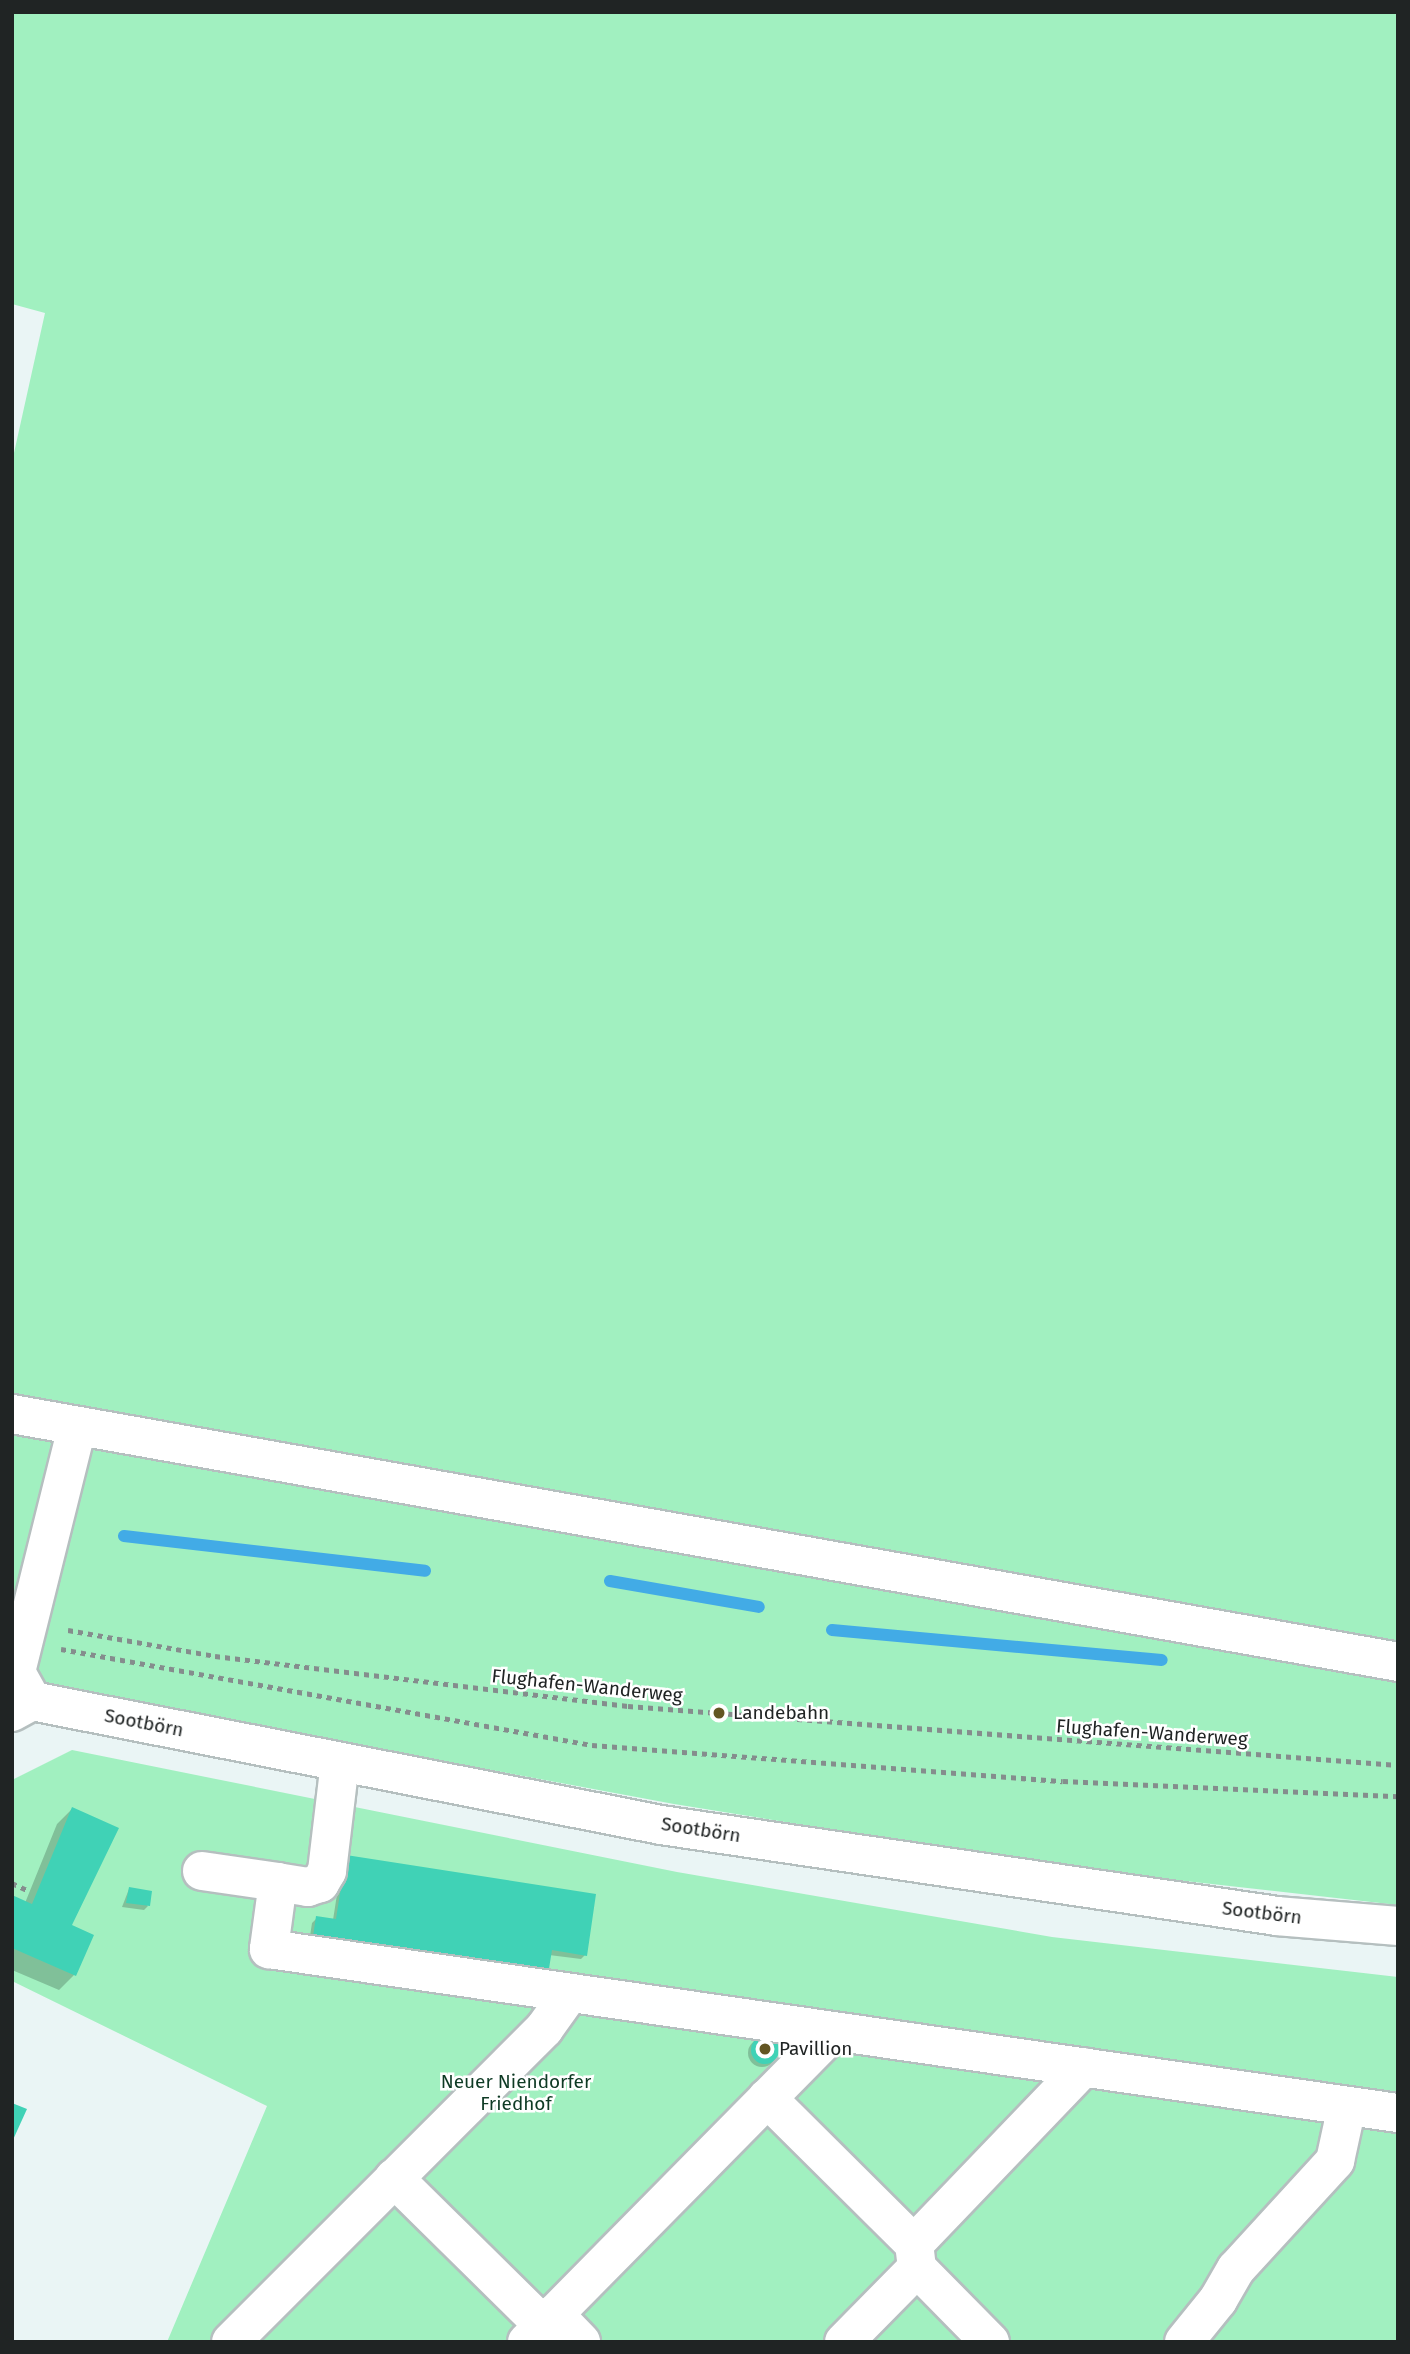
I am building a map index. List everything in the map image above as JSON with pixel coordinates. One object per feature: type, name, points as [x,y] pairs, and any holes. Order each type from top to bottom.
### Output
[{"type":"street","points":[[12,1415],[77,1429],[1398,1662]]},
{"type":"street","points":[[22,1707],[16,1671],[77,1429]]},
{"type":"street","name":"Sootbörn","points":[[22,1707],[340,1762],[661,1825],[1277,1916],[1398,1926]]},
{"type":"street","points":[[202,1871],[308,1887],[320,1883],[327,1871],[340,1762]]},
{"type":"street","points":[[278,1882],[269,1949],[1398,2113]]},
{"type":"street","points":[[230,2342],[544,2029],[569,1994]]},
{"type":"street","points":[[541,2327],[833,2032]]},
{"type":"street","points":[[844,2342],[916,2256],[1084,2067]]},
{"type":"street","points":[[767,2098],[916,2256],[989,2342]]},
{"type":"street","points":[[1184,2342],[1218,2300],[1236,2269],[1335,2161],[1347,2106]]},
{"type":"street","points":[[394,2178],[541,2327],[581,2342]]},
{"type":"path","name":"Flughafen-Wanderweg","points":[[26,1633],[628,1706],[1398,1765]]},
{"type":"path","points":[[26,1633],[592,1745],[1063,1782],[1398,1796]]},
{"type":"path","points":[[12,1883],[29,1891]]},
{"type":"green space","points":[[12,12],[1398,12],[1398,1905],[1069,1868],[674,1804],[38,1686],[12,1694],[12,462],[45,313],[12,304]]},
{"type":"green space","name":"Neuer Niendorfer Friedhof","points":[[72,1750],[677,1872],[1052,1937],[1398,1977],[1398,2342],[167,2342],[267,2106],[12,1981],[12,1780]]},
{"type":"building","points":[[72,1807],[119,1828],[72,1925],[94,1935],[76,1976],[12,1948],[12,1895],[32,1904]]},
{"type":"building","points":[[346,1855],[596,1894],[587,1956],[552,1950],[547,1981],[312,1944],[316,1916],[336,1919]]},
{"type":"building","points":[[129,1887],[152,1891],[150,1906],[126,1903]]},
{"type":"building","name":"Pavillion","points":[[765,2036],[775,2040],[779,2050],[775,2060],[765,2064],[755,2060],[751,2050],[755,2040]]},
{"type":"building","points":[[12,2103],[27,2109],[12,2142]]},
{"type":"waterway","points":[[124,1536],[425,1571]]},
{"type":"waterway","points":[[610,1581],[759,1607]]},
{"type":"waterway","points":[[832,1630],[1162,1660]]},
{"type":"place","name":"Landebahn","points":[[719,1713]]},
{"type":"place","name":"Pavillion","points":[[765,2049]]}]
